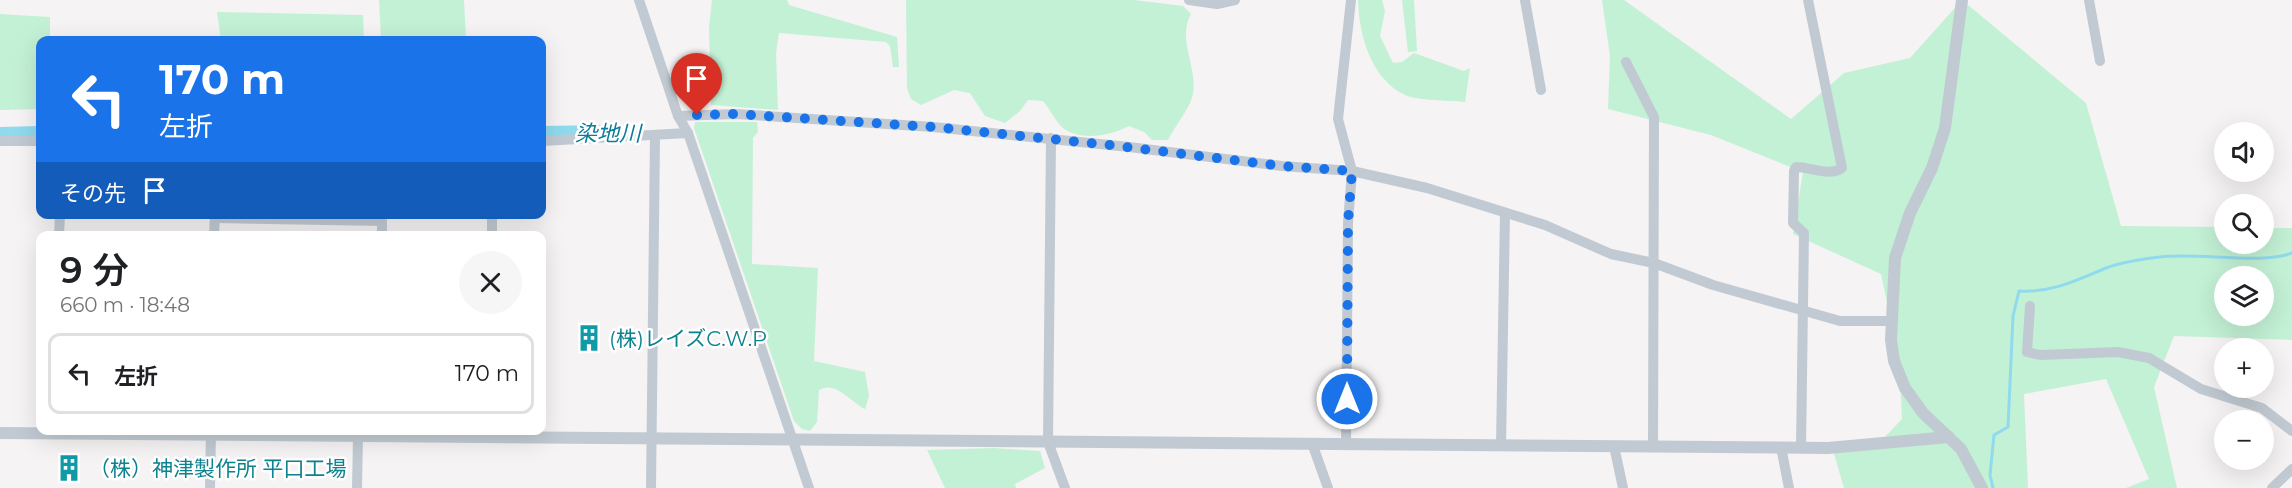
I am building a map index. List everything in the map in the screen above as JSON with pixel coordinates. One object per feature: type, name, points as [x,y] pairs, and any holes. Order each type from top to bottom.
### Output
[{"type":"street","points":[[639,0],[809,488]]},
{"type":"street","points":[[1189,0],[1217,4],[1235,0]]},
{"type":"street","points":[[1346,444],[1348,223],[1352,171],[1338,119],[1351,0]]},
{"type":"street","points":[[1525,0],[1541,90]]},
{"type":"street","points":[[1801,448],[1804,234],[1793,223],[1794,171],[1796,167],[1810,167],[1830,172],[1842,168],[1808,0]]},
{"type":"street","points":[[1962,0],[1942,139],[1895,258],[1892,321],[1894,361],[1905,388],[1923,413],[1965,454],[1982,488]]},
{"type":"street","points":[[2089,0],[2100,61]]},
{"type":"street","points":[[1626,62],[1654,117],[1653,446]]},
{"type":"street","points":[[678,116],[736,114],[933,127],[1051,138],[1221,160],[1352,171],[1427,188],[1545,225],[1611,254],[1654,262],[1713,285],[1840,321],[1892,321]]},
{"type":"street","points":[[546,141],[687,134]]},
{"type":"street","points":[[651,488],[655,137]]},
{"type":"street","points":[[1051,138],[1048,442],[1065,488]]},
{"type":"street","points":[[0,141],[36,141]]},
{"type":"street","points":[[1501,445],[1505,213]]},
{"type":"street","points":[[315,219],[382,221],[382,231]]},
{"type":"street","points":[[2030,306],[2027,352],[2040,355],[2118,352],[2149,358],[2201,389],[2262,408],[2292,430]]},
{"type":"street","points":[[0,433],[36,432]]},
{"type":"street","points":[[210,488],[211,435]]},
{"type":"street","points":[[309,435],[365,435]]},
{"type":"street","points":[[530,435],[793,440],[1149,441],[1313,446],[1346,444],[1801,448],[1949,437]]},
{"type":"street","points":[[357,488],[358,436]]},
{"type":"street","points":[[1313,446],[1328,488]]},
{"type":"street","points":[[1614,446],[1623,488]]},
{"type":"street","points":[[1781,447],[1789,488]]},
{"type":"street","points":[[2272,488],[2292,469]]},
{"type":"green space","points":[[379,0],[464,0],[466,36],[381,36]]},
{"type":"green space","points":[[712,0],[787,0],[789,5],[897,37],[899,67],[893,67],[890,46],[886,42],[779,33],[776,53],[778,110],[711,105],[709,27]]},
{"type":"green space","points":[[906,0],[1134,0],[1183,6],[1191,14],[1186,35],[1194,87],[1192,98],[1168,140],[1152,140],[1144,132],[1129,126],[1096,136],[1079,135],[1063,128],[1043,101],[1028,100],[1020,111],[1005,123],[985,116],[970,93],[954,90],[921,105],[911,99],[907,88]]},
{"type":"green space","points":[[1358,0],[1382,0],[1385,11],[1380,36],[1393,63],[1402,62],[1414,53],[1464,71],[1470,68],[1465,102],[1411,97],[1393,87],[1383,78],[1364,41]]},
{"type":"green space","points":[[1402,0],[1414,0],[1417,51],[1408,52]]},
{"type":"green space","points":[[1602,0],[1624,0],[1791,119],[1844,73],[1910,58],[1962,0],[2086,103],[2121,226],[2214,227],[2214,254],[2274,254],[2274,228],[2292,228],[2292,340],[2174,336],[2154,387],[2177,488],[2126,488],[2149,479],[2106,379],[2024,394],[2028,488],[1844,488],[1832,447],[1877,445],[1902,419],[1899,358],[1881,274],[1793,234],[1803,172],[1711,135],[1608,109],[1610,56]]},
{"type":"green space","points":[[217,12],[363,15],[364,36],[220,36]]},
{"type":"green space","points":[[0,14],[50,17],[50,36],[36,36],[36,109],[0,110]]},
{"type":"green space","points":[[695,122],[757,122],[758,132],[753,138],[752,264],[818,268],[814,361],[865,372],[869,396],[865,409],[843,393],[825,388],[819,390],[817,422],[810,431],[802,429],[794,421],[694,128]]},
{"type":"green space","points":[[993,448],[1040,451],[1045,468],[1015,484],[1016,488],[945,488],[927,450]]},
{"type":"waterway","name":"染地川","points":[[546,134],[608,133]]},
{"type":"waterway","name":"染地川","points":[[0,135],[36,134]]},
{"type":"waterway","points":[[1993,488],[1990,475],[1994,435],[2008,427],[2013,316],[2019,291],[2053,288],[2112,266],[2147,259],[2175,256],[2264,258],[2292,253]]},
{"type":"place","name":"(株)レイズC.W.P","points":[[589,338]]},
{"type":"place","name":"（株）神津製作所 平口工場","points":[[69,468]]},
{"type":"route","points":[[697,115],[736,114],[933,127],[1051,138],[1211,159],[1352,171],[1348,223],[1347,399]]}]
